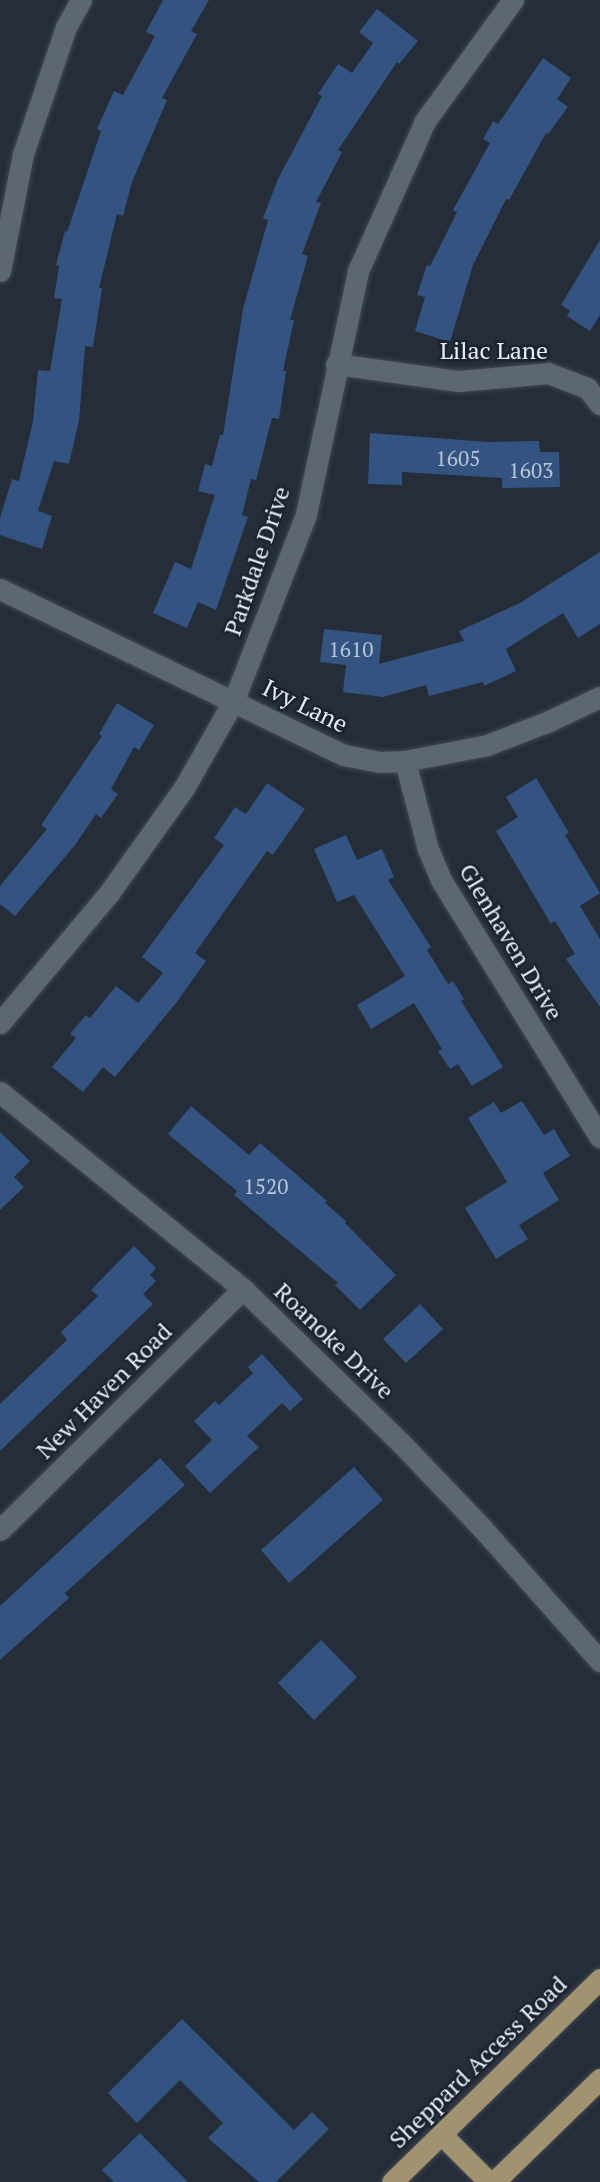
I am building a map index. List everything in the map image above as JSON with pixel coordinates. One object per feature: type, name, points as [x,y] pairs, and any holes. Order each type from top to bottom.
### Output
[{"type":"main road","name":"Sheppard Access Road","points":[[392,2182],[600,1979]]},
{"type":"main road","points":[[442,2134],[492,2182],[600,2079]]},
{"type":"street","points":[[0,271],[23,153],[66,27],[81,0]]},
{"type":"street","name":"Parkdale Drive","points":[[0,1023],[109,893],[184,788],[234,700],[306,514],[358,271],[425,121],[513,0]]},
{"type":"street","name":"Lilac Lane","points":[[336,364],[459,381],[548,373],[587,388],[600,404]]},
{"type":"street","name":"Ivy Lane","points":[[0,589],[344,755],[379,762],[405,761],[487,745],[547,722],[600,696]]},
{"type":"street","name":"Glenhaven Drive","points":[[405,761],[428,849],[441,880],[600,1137]]},
{"type":"street","name":"Roanoke Drive","points":[[0,1092],[243,1289],[402,1444],[482,1528],[600,1661]]},
{"type":"street","name":"New Haven Road","points":[[0,1530],[243,1289]]},
{"type":"building","points":[[163,0],[209,0],[191,31],[197,34],[162,98],[167,100],[132,182],[123,216],[117,214],[99,288],[102,288],[93,347],[85,346],[79,421],[69,464],[54,461],[38,511],[52,516],[42,549],[0,535],[0,518],[12,479],[19,481],[33,421],[38,370],[50,371],[62,299],[54,298],[59,266],[56,265],[65,231],[67,232],[101,131],[97,129],[114,91],[123,95],[155,36],[146,32]]},
{"type":"building","points":[[377,9],[418,41],[399,64],[397,62],[338,150],[342,152],[316,202],[321,203],[302,254],[308,256],[290,320],[294,320],[283,371],[286,371],[279,419],[272,418],[256,480],[251,479],[242,515],[248,517],[216,610],[198,602],[187,628],[153,613],[175,562],[191,569],[215,495],[198,491],[205,464],[212,466],[220,435],[223,435],[243,309],[268,220],[263,218],[278,179],[322,96],[318,94],[338,64],[352,73],[373,43],[359,32]]},
{"type":"building","points":[[543,58],[571,78],[557,99],[568,107],[548,134],[546,133],[509,200],[506,199],[473,265],[450,342],[415,331],[425,297],[417,295],[427,265],[430,266],[457,212],[453,210],[490,143],[483,139],[493,121],[498,124]]},
{"type":"building","points":[[600,240],[600,315],[590,331],[567,316],[570,311],[561,305]]},
{"type":"building","points":[[370,433],[488,442],[539,441],[540,452],[559,452],[560,487],[502,488],[502,478],[402,472],[402,485],[368,484]]},
{"type":"building","points":[[600,552],[600,624],[578,638],[563,613],[506,649],[516,671],[484,686],[483,682],[429,696],[426,685],[383,697],[343,692],[346,665],[320,662],[324,629],[382,635],[379,664],[464,641],[459,631],[520,603]]},
{"type":"building","points":[[117,703],[154,725],[139,750],[134,747],[111,789],[118,794],[101,818],[96,814],[75,845],[15,916],[0,904],[0,886],[47,829],[41,825],[102,736],[99,734]]},
{"type":"building","points":[[536,778],[569,833],[565,835],[600,893],[580,906],[600,939],[600,1007],[566,959],[575,954],[555,921],[551,924],[496,831],[518,817],[506,797]]},
{"type":"building","points":[[267,783],[305,809],[273,855],[267,851],[195,953],[206,961],[176,1003],[115,1077],[103,1067],[83,1092],[52,1067],[76,1038],[70,1034],[86,1015],[90,1018],[116,986],[138,1003],[163,973],[142,957],[224,845],[214,838],[235,807],[246,814]]},
{"type":"building","points":[[346,835],[357,860],[382,849],[394,877],[388,880],[431,947],[427,950],[448,984],[453,981],[464,999],[461,1001],[503,1067],[472,1086],[458,1064],[450,1069],[438,1051],[442,1049],[414,1003],[371,1029],[357,1005],[405,976],[354,895],[337,902],[314,849]]},
{"type":"building","points":[[522,1101],[544,1135],[554,1129],[570,1156],[543,1173],[559,1200],[519,1225],[528,1239],[496,1259],[465,1208],[507,1182],[468,1118],[494,1102],[501,1113]]},
{"type":"building","points":[[191,1106],[249,1155],[260,1143],[327,1201],[325,1203],[346,1221],[396,1275],[360,1310],[335,1285],[338,1283],[234,1195],[237,1191],[168,1134]]},
{"type":"building","points":[[0,1132],[30,1161],[14,1177],[24,1187],[0,1210]]},
{"type":"building","points":[[134,1246],[156,1268],[150,1275],[156,1281],[143,1294],[153,1304],[0,1451],[0,1404],[67,1340],[61,1332],[98,1296],[91,1290]]},
{"type":"building","points":[[420,1304],[443,1329],[406,1363],[383,1339]]},
{"type":"building","points":[[262,1354],[303,1399],[290,1411],[282,1403],[247,1436],[259,1447],[210,1493],[185,1466],[212,1440],[194,1421],[215,1401],[219,1405],[253,1373],[248,1367]]},
{"type":"building","points":[[160,1458],[185,1485],[65,1593],[69,1598],[0,1660],[0,1606]]},
{"type":"building","points":[[354,1467],[383,1500],[289,1583],[261,1550]]},
{"type":"building","points":[[321,1640],[357,1677],[314,1720],[278,1683]]},
{"type":"building","points":[[182,2019],[294,2130],[312,2112],[329,2129],[276,2182],[259,2182],[208,2138],[223,2123],[180,2080],[137,2123],[108,2093]]},
{"type":"building","points":[[140,2133],[188,2182],[114,2182],[102,2170]]}]
